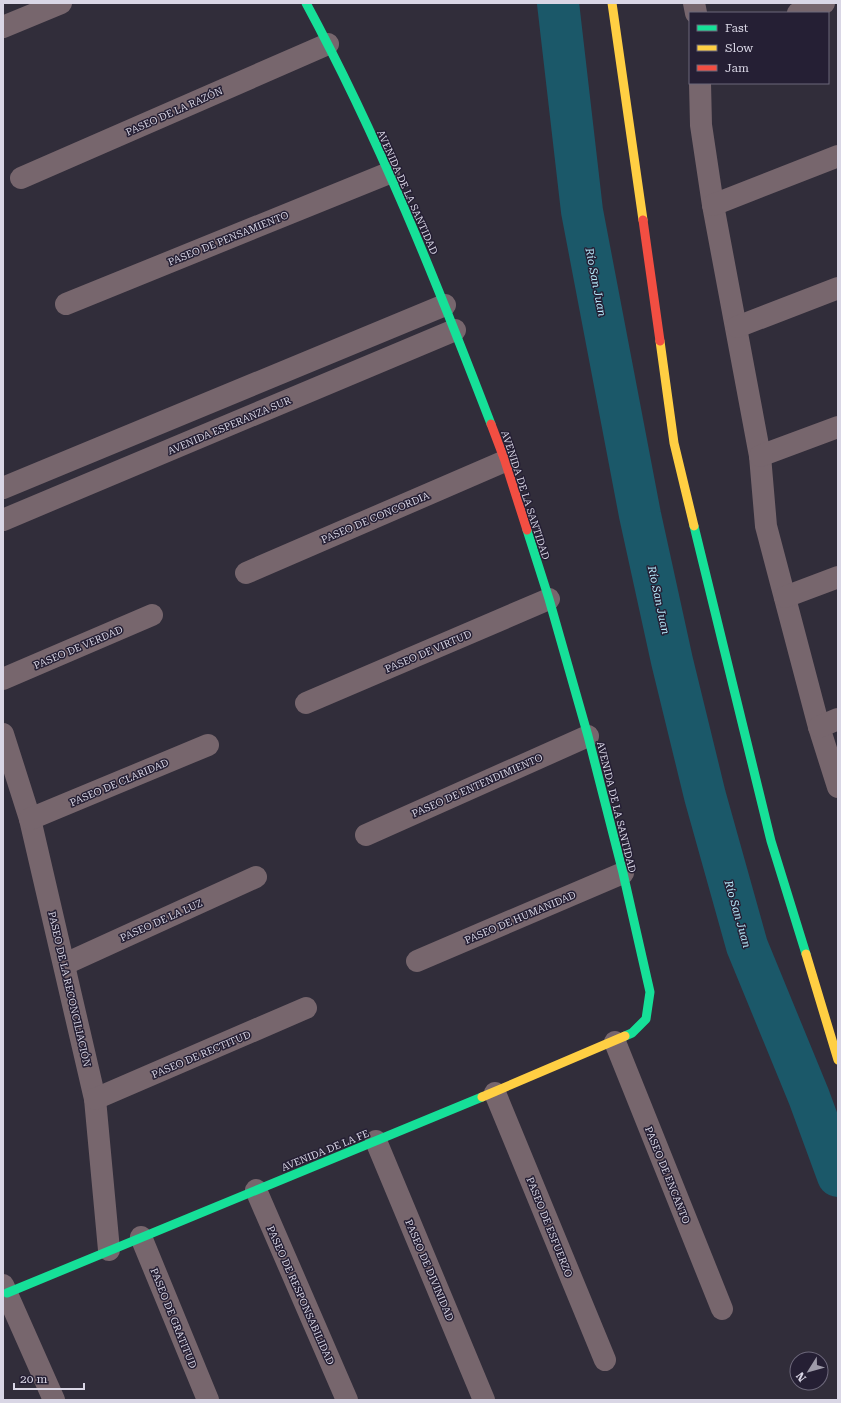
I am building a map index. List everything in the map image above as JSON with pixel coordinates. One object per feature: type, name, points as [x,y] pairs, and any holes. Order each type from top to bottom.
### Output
[{"type":"street","points":[[3,27],[61,3]]},
{"type":"street","name":"AVENIDA DE LA SANTIDAD","points":[[306,3],[328,44],[389,173],[446,305],[505,461],[549,599],[588,736],[623,873],[650,992],[646,1019]]},
{"type":"street","points":[[612,3],[674,443],[771,841],[838,1060]]},
{"type":"street","points":[[801,12],[824,3]]},
{"type":"street","name":"PASEO DE LA RAZÓN","points":[[21,178],[328,44]]},
{"type":"street","points":[[700,84],[701,125],[713,205],[760,456],[766,526],[785,597],[828,723],[838,787]]},
{"type":"street","points":[[713,205],[838,156]]},
{"type":"street","name":"PASEO DE PENSAMIENTO","points":[[66,304],[389,173]]},
{"type":"street","points":[[737,327],[838,288]]},
{"type":"street","points":[[3,488],[446,305]]},
{"type":"street","name":"AVENIDA ESPERANZA SUR","points":[[3,520],[455,330]]},
{"type":"street","points":[[760,456],[838,427]]},
{"type":"street","name":"PASEO DE CONCORDIA","points":[[246,573],[505,461]]},
{"type":"street","points":[[785,597],[838,577]]},
{"type":"street","name":"PASEO DE VIRTUD","points":[[306,703],[549,599]]},
{"type":"street","name":"PASEO DE VERDAD","points":[[3,679],[152,615]]},
{"type":"street","name":"PASEO DE LA RECONCILIACIÓN","points":[[3,734],[30,819],[65,964],[95,1100],[109,1250]]},
{"type":"street","name":"PASEO DE ENTENDIMIENTO","points":[[366,835],[588,736]]},
{"type":"street","name":"PASEO DE CLARIDAD","points":[[30,819],[208,745]]},
{"type":"street","name":"PASEO DE HUMANIDAD","points":[[417,961],[623,873]]},
{"type":"street","name":"PASEO DE LA LUZ","points":[[65,964],[256,877]]},
{"type":"street","name":"PASEO DE RECTITUD","points":[[95,1100],[306,1008]]},
{"type":"street","name":"AVENIDA DE LA FE","points":[[5,1289],[109,1250],[495,1093],[615,1042],[632,1033],[646,1019]]},
{"type":"street","name":"PASEO DE ENCANTO","points":[[615,1042],[722,1309]]},
{"type":"street","name":"PASEO DE ESFUERZO","points":[[495,1093],[605,1360]]},
{"type":"street","name":"PASEO DE DIVINIDAD","points":[[376,1141],[484,1400]]},
{"type":"street","name":"PASEO DE RESPONSABILIDAD","points":[[256,1190],[347,1400]]},
{"type":"street","name":"PASEO DE GRATITUD","points":[[141,1237],[208,1400]]},
{"type":"street","points":[[5,1289],[54,1400]]},
{"type":"waterway","name":"Río San Juan","points":[[558,3],[582,211],[640,515],[672,661],[705,796],[747,946],[809,1097],[838,1176]]},
{"type":"traffic: fast","points":[[306,3],[358,106],[405,210],[428,264],[491,424]]},
{"type":"traffic: fast","points":[[694,526],[771,841],[806,954]]},
{"type":"traffic: fast","points":[[527,530],[549,599],[588,736],[623,873],[650,992],[646,1019],[632,1033],[625,1036]]},
{"type":"traffic: fast","points":[[7,1293],[482,1097]]},
{"type":"traffic: slow","points":[[612,3],[643,220]]},
{"type":"traffic: slow","points":[[660,341],[674,443],[694,526]]},
{"type":"traffic: slow","points":[[806,954],[838,1060]]},
{"type":"traffic: slow","points":[[482,1097],[625,1036]]},
{"type":"traffic: jam","points":[[643,220],[660,341]]},
{"type":"traffic: jam","points":[[491,424],[505,461],[527,530]]}]
